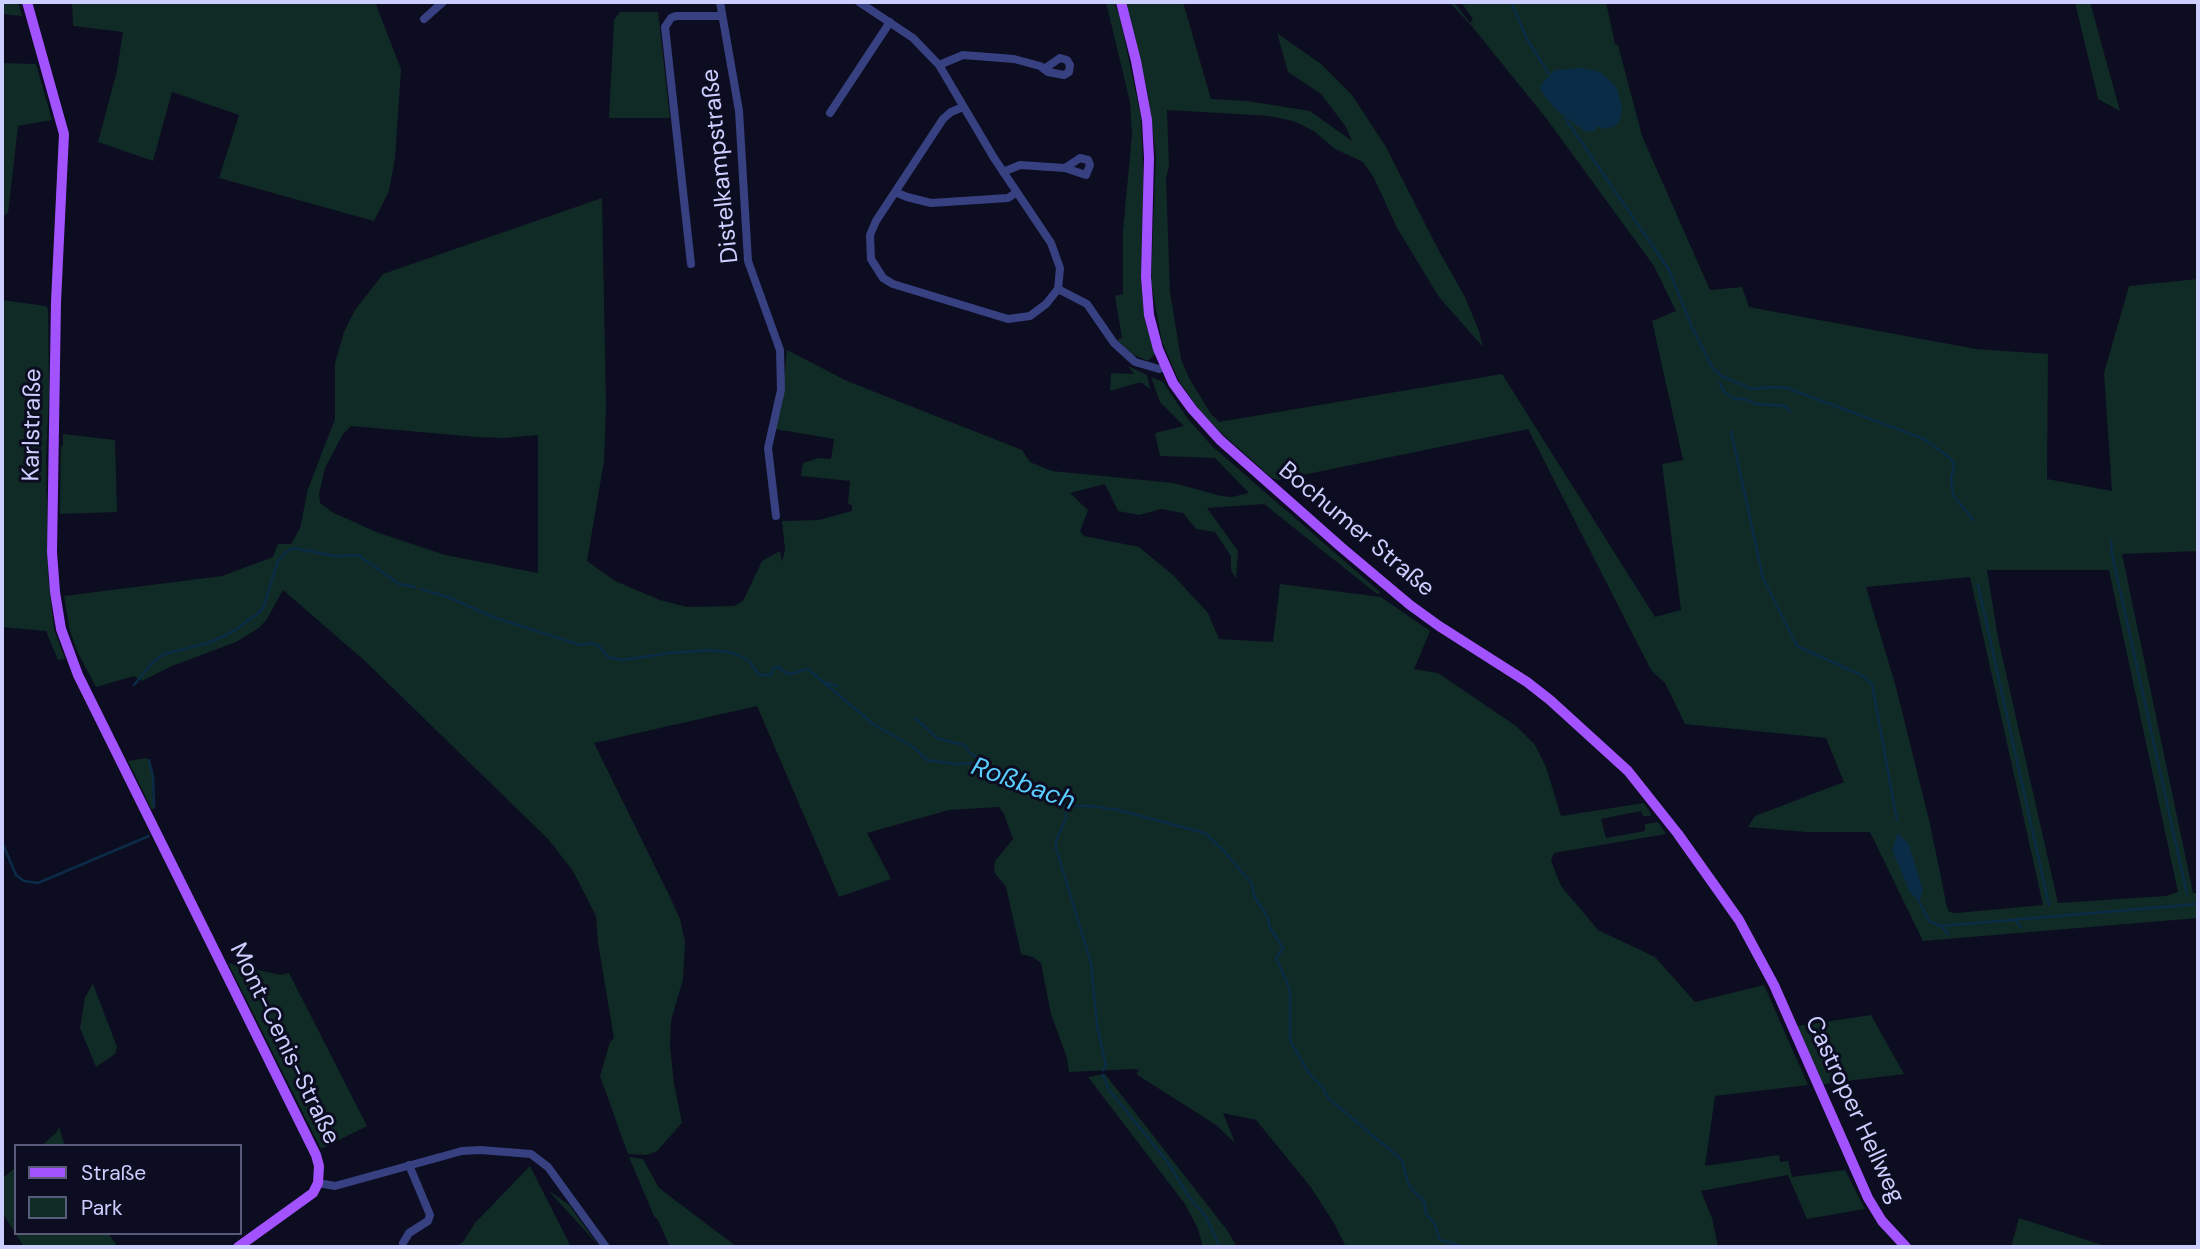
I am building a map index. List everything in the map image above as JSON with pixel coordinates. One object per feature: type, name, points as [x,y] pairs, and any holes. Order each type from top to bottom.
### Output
[{"type":"main road","name":"Karlstraße","points":[[27,2],[60,114],[64,145],[56,302],[52,552],[58,618],[64,642],[78,675],[156,831]]},
{"type":"main road","name":"Bochumer Straße","points":[[1121,2],[1147,120],[1147,291],[1153,332],[1165,367],[1183,398],[1205,425],[1272,487],[1410,605],[1527,682],[1628,771],[1678,834],[1739,920],[1774,985]]},
{"type":"main road","name":"Mont-Cenis-Straße","points":[[156,831],[316,1155],[320,1171],[318,1183],[308,1198],[238,1247]]},
{"type":"main road","name":"Castroper Hellweg","points":[[1774,985],[1868,1198],[1882,1221],[1906,1247]]},
{"type":"street","points":[[424,19],[443,2]]},
{"type":"street","name":"Distelkampstraße","points":[[720,2],[739,111],[748,261],[780,350],[781,390],[768,448],[776,516]]},
{"type":"street","points":[[859,2],[913,37],[939,65],[962,107],[1057,255],[1060,278],[1058,289],[1037,312],[1023,317],[1008,319],[893,284],[883,278],[874,267],[869,250],[876,220],[943,118],[962,107]]},
{"type":"street","name":"Distelkampstraße","points":[[691,264],[664,27],[676,16],[722,16]]},
{"type":"street","points":[[830,113],[890,22]]},
{"type":"street","points":[[939,65],[963,55],[1014,59],[1044,69]]},
{"type":"street","points":[[1003,172],[1020,165],[1065,169]]},
{"type":"street","points":[[895,192],[931,203],[1008,198],[1017,192]]},
{"type":"street","points":[[1058,289],[1081,300],[1093,310],[1114,343],[1135,362],[1146,367],[1165,367]]},
{"type":"street","points":[[318,1183],[335,1186],[462,1151],[531,1154],[548,1167],[606,1247]]},
{"type":"street","points":[[402,1243],[409,1233],[429,1221],[430,1215],[409,1165]]},
{"type":"green space","points":[[2,2],[18,2],[22,16],[2,14]]},
{"type":"green space","points":[[72,2],[375,2],[401,69],[395,158],[389,191],[374,221],[219,178],[239,115],[172,92],[153,161],[98,142],[117,71],[123,32],[73,26]]},
{"type":"green space","points":[[1106,2],[1114,2],[1120,18],[1141,117],[1144,193],[1141,277],[1145,321],[1155,354],[1148,361],[1132,354],[1117,340],[1122,338],[1115,296],[1123,294],[1123,231],[1132,134],[1130,102]]},
{"type":"green space","points":[[1126,2],[1183,2],[1211,99],[1247,101],[1310,111],[1352,141],[1346,127],[1321,94],[1288,72],[1277,33],[1321,64],[1352,95],[1386,147],[1465,297],[1483,347],[1439,297],[1397,228],[1374,178],[1363,162],[1335,149],[1314,131],[1293,121],[1270,116],[1167,110],[1169,165],[1166,179],[1170,292],[1181,359],[1211,414],[1219,422],[1502,374],[1655,617],[1681,610],[1662,464],[1683,460],[1652,321],[1676,311],[1654,266],[1546,118],[1449,2],[1454,2],[1470,23],[1473,19],[1461,2],[1606,2],[1615,44],[1618,45],[1642,136],[1710,290],[1742,287],[1749,307],[1976,349],[2048,354],[2047,479],[2112,491],[2104,373],[2129,286],[2198,279],[2198,551],[2122,554],[2193,893],[2198,893],[2198,918],[1923,941],[1870,832],[1806,832],[1748,827],[1755,816],[1844,782],[1826,738],[1685,724],[1665,683],[1651,670],[1528,429],[1278,480],[1272,478],[1200,411],[1179,381],[1162,342],[1151,282],[1156,155],[1148,94]],"holes":[[[1987,570],[2109,570],[2178,892],[2166,896],[2058,903],[1998,638]],[[1970,577],[2043,905],[1956,913],[1949,912],[1947,907],[1930,824],[1896,687],[1866,587]]]},
{"type":"green space","points":[[2075,2],[2090,2],[2120,111],[2098,99]]},
{"type":"green space","points":[[620,12],[658,12],[670,118],[609,118],[614,20]]},
{"type":"green space","points":[[2,63],[36,64],[52,120],[18,126],[8,213],[2,217]]},
{"type":"green space","points":[[602,198],[606,407],[604,461],[587,561],[615,581],[660,600],[687,607],[734,606],[743,601],[762,561],[780,551],[782,562],[785,550],[782,521],[819,520],[852,511],[852,505],[848,504],[850,481],[801,476],[803,463],[819,458],[831,459],[834,439],[775,429],[781,408],[787,350],[847,381],[1022,450],[1030,462],[1052,471],[1174,483],[1221,496],[1232,497],[1249,493],[1215,458],[1160,456],[1155,433],[1184,426],[1160,402],[1151,377],[1163,382],[1188,419],[1212,446],[1381,593],[1377,594],[1264,504],[1207,508],[1238,551],[1236,579],[1231,570],[1231,556],[1215,532],[1196,529],[1183,513],[1161,509],[1139,515],[1118,511],[1105,484],[1070,493],[1088,510],[1080,531],[1084,536],[1139,547],[1173,575],[1208,613],[1219,639],[1273,642],[1280,584],[1381,597],[1430,631],[1414,669],[1438,673],[1516,726],[1535,745],[1546,767],[1561,816],[1644,803],[1650,816],[1643,816],[1641,811],[1601,819],[1606,838],[1645,831],[1645,824],[1658,822],[1666,834],[1554,853],[1551,861],[1561,886],[1598,930],[1655,957],[1695,1002],[1764,985],[1808,1085],[1715,1096],[1705,1166],[1779,1155],[1780,1162],[1788,1161],[1792,1177],[1845,1170],[1865,1209],[1807,1219],[1788,1175],[1701,1191],[1712,1218],[1718,1247],[1346,1247],[1310,1186],[1256,1120],[1223,1113],[1235,1143],[1216,1125],[1136,1074],[1139,1071],[1136,1069],[1069,1072],[1067,1058],[1051,1014],[1041,963],[1033,957],[1021,954],[1006,887],[994,872],[995,861],[1013,839],[999,807],[949,810],[867,833],[891,879],[839,897],[757,706],[594,743],[670,897],[680,919],[685,942],[683,979],[671,1021],[670,1046],[682,1123],[657,1151],[647,1155],[628,1154],[600,1076],[610,1042],[614,1038],[596,916],[573,871],[548,839],[365,661],[283,590],[259,628],[236,642],[172,666],[142,681],[134,676],[96,687],[70,631],[64,596],[222,576],[273,557],[278,544],[291,544],[300,528],[308,489],[335,419],[335,363],[344,332],[355,310],[383,274]],"holes":[[[351,426],[477,437],[538,435],[538,573],[445,555],[376,532],[332,512],[320,503],[319,494],[325,468],[343,434]]]},
{"type":"green space","points":[[2,300],[46,306],[48,309],[48,576],[54,629],[65,659],[58,660],[46,631],[2,627]]},
{"type":"green space","points":[[1128,366],[1147,375],[1150,389],[1137,383],[1110,391],[1111,373],[1134,374]]},
{"type":"green space","points":[[63,434],[115,440],[117,512],[60,514]]},
{"type":"green space","points":[[146,758],[149,760],[152,777],[155,808],[152,810],[128,761]]},
{"type":"green space","points":[[228,963],[280,975],[289,973],[367,1126],[321,1149]]},
{"type":"green space","points":[[93,984],[117,1047],[115,1054],[96,1067],[80,1028],[85,997]]},
{"type":"green space","points":[[1871,1015],[1904,1074],[1823,1084],[1797,1026]]},
{"type":"green space","points":[[1105,1074],[1227,1230],[1237,1247],[1203,1247],[1198,1229],[1185,1204],[1088,1077]]},
{"type":"green space","points":[[59,1127],[64,1144],[43,1144]]},
{"type":"green space","points":[[629,1157],[643,1159],[659,1188],[737,1247],[670,1247]]},
{"type":"green space","points":[[530,1166],[571,1247],[456,1247],[463,1242],[475,1223]]},
{"type":"green space","points":[[14,1169],[14,1231],[2,1212],[2,1179]]},
{"type":"green space","points":[[548,1190],[569,1205],[599,1246]]},
{"type":"green space","points":[[2019,1218],[2108,1247],[2011,1247]]},
{"type":"green space","points":[[16,1235],[109,1235],[118,1247],[24,1247]]},
{"type":"water","points":[[1583,68],[1600,72],[1616,86],[1622,106],[1617,125],[1605,129],[1598,126],[1595,131],[1586,132],[1556,110],[1542,92],[1540,87],[1555,70]]},
{"type":"water","points":[[1898,833],[1909,845],[1923,890],[1919,902],[1910,892],[1892,850]]},
{"type":"waterway","points":[[1511,2],[1527,39],[1549,74]]},
{"type":"waterway","points":[[1565,118],[1669,270],[1712,367],[1723,377],[1752,389],[1787,388],[1924,439],[1951,459],[1954,464],[1951,479],[1953,495],[1973,520]]},
{"type":"waterway","points":[[1720,383],[1724,392],[1733,398],[1756,404],[1785,406],[1790,411]]},
{"type":"waterway","points":[[1731,431],[1763,578],[1797,646],[1863,676],[1872,684],[1897,820]]},
{"type":"waterway","points":[[2111,540],[2187,894]]},
{"type":"waterway","name":"Roßbach","points":[[134,685],[153,662],[164,654],[208,643],[232,632],[257,614],[263,608],[278,561],[293,548],[335,556],[358,555],[399,584],[415,587]]},
{"type":"waterway","points":[[1978,585],[2049,905]]},
{"type":"waterway","name":"Roßbach","points":[[421,589],[450,598],[493,617],[580,645],[592,643],[599,646],[608,657],[622,660],[709,650],[738,655],[749,661],[759,675],[771,675],[774,668],[780,667],[782,671],[790,674],[808,669],[873,724],[912,746],[927,760],[972,763],[998,777],[1002,783],[1033,795],[1058,800],[1064,806],[1118,810],[1205,833],[1252,884],[1254,896],[1283,948],[1276,958],[1290,992],[1290,1040],[1308,1072],[1323,1088],[1328,1098],[1402,1160],[1408,1183],[1424,1201],[1426,1214],[1434,1223],[1440,1240],[1465,1247]]},
{"type":"waterway","name":"Roßbach","points":[[827,683],[837,686]]},
{"type":"waterway","points":[[915,718],[938,739],[965,745],[969,752],[983,762],[989,772]]},
{"type":"waterway","name":"Roßbach","points":[[149,760],[153,777],[154,806]]},
{"type":"waterway","points":[[1066,807],[1066,818],[1056,841],[1056,848],[1091,963],[1097,1025],[1106,1066],[1103,1070]]},
{"type":"waterway","name":"Roßbach","points":[[2,842],[16,875],[24,881],[38,883],[149,836]]},
{"type":"waterway","points":[[1919,901],[1929,921],[1941,926],[2198,904]]},
{"type":"waterway","points":[[2015,920],[2021,927]]},
{"type":"waterway","points":[[1941,927],[1949,934]]},
{"type":"waterway","points":[[1103,1075],[1109,1090],[1167,1161],[1189,1197],[1206,1217],[1220,1247]]}]
